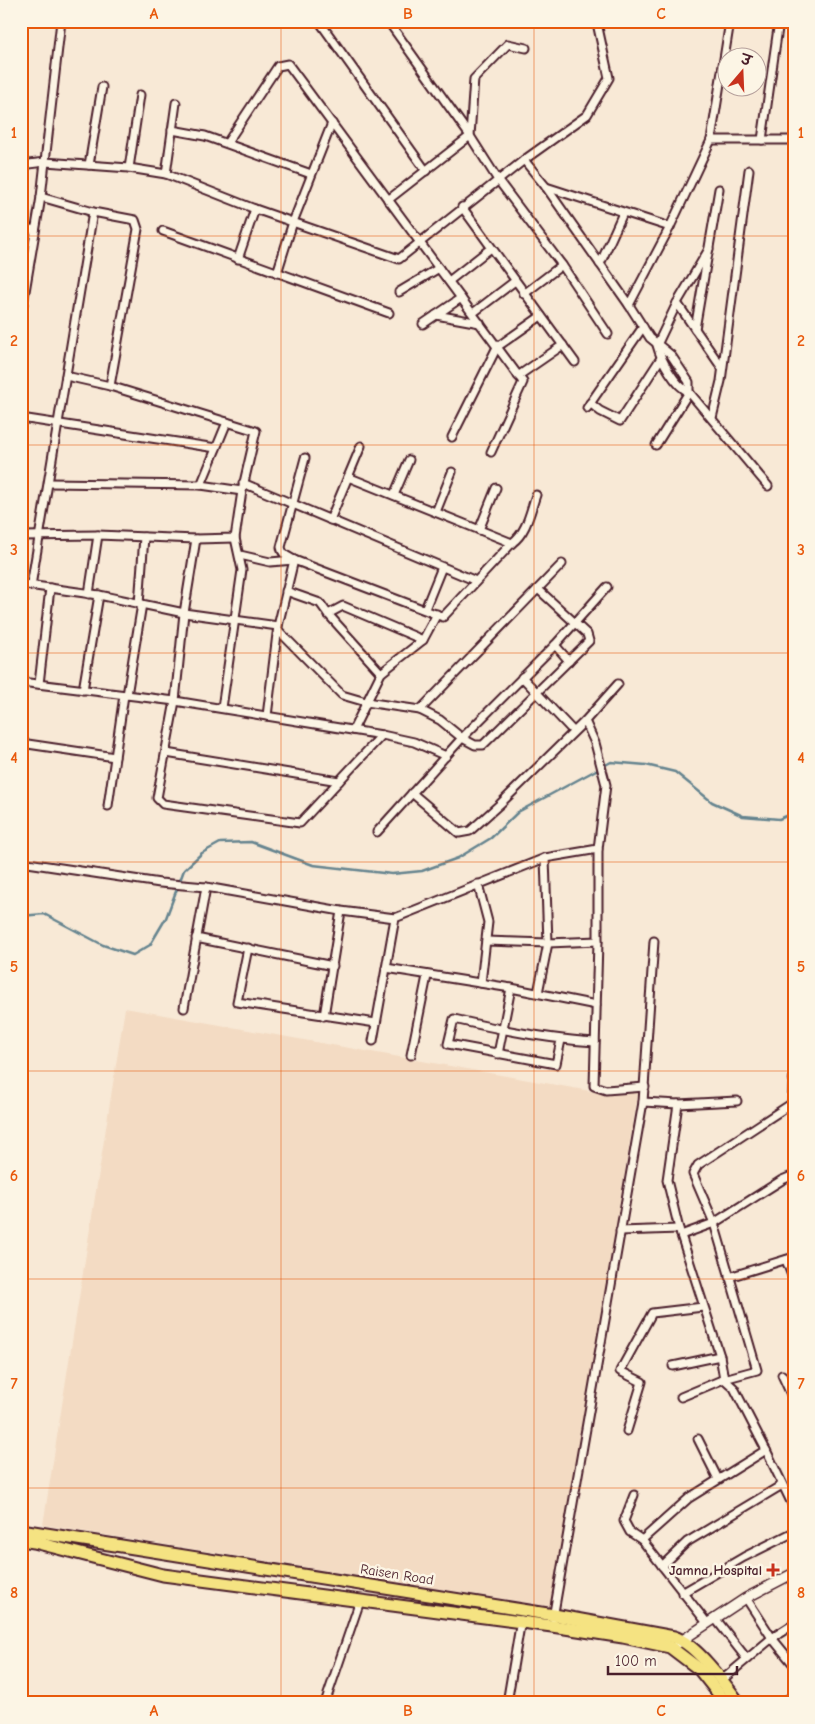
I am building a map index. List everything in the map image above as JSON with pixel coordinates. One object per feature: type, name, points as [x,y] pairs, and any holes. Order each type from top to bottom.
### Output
[{"type":"main road","name":"Raisen Road","points":[[21,1530],[522,1610],[553,1620],[670,1647],[699,1669],[726,1703]]},
{"type":"main road","name":"Raisen Road","points":[[21,1540],[158,1574],[521,1621],[553,1620],[625,1627],[682,1640],[706,1662],[739,1703]]},
{"type":"main road","points":[[158,1574],[162,1552]]},
{"type":"street","points":[[21,315],[41,197],[61,21]]},
{"type":"street","points":[[319,21],[426,170]]},
{"type":"street","points":[[388,21],[608,334]]},
{"type":"street","points":[[629,306],[670,227],[711,140],[730,21]]},
{"type":"street","points":[[762,140],[779,21]]},
{"type":"street","points":[[21,165],[45,162],[129,168],[166,174],[255,209],[398,258],[524,160],[587,115],[609,78],[597,23]]},
{"type":"street","points":[[388,200],[470,136],[474,79],[508,44],[526,48]]},
{"type":"street","points":[[227,143],[278,66],[288,64],[523,382],[491,452]]},
{"type":"street","points":[[89,165],[102,87]]},
{"type":"street","points":[[129,168],[140,95]]},
{"type":"street","points":[[166,174],[176,103]]},
{"type":"street","points":[[277,273],[311,174],[332,123]]},
{"type":"street","points":[[172,130],[205,136],[311,174]]},
{"type":"street","points":[[711,140],[794,140]]},
{"type":"street","points":[[524,160],[546,187],[650,338],[671,355],[689,382],[689,392],[656,446]]},
{"type":"street","points":[[712,418],[722,368],[749,170]]},
{"type":"street","points":[[546,187],[670,227]]},
{"type":"street","points":[[695,329],[719,189]]},
{"type":"street","points":[[41,197],[94,212],[135,220],[138,229],[110,386]]},
{"type":"street","points":[[462,207],[575,362]]},
{"type":"street","points":[[238,259],[255,209]]},
{"type":"street","points":[[31,586],[94,212]]},
{"type":"street","points":[[600,264],[623,213]]},
{"type":"street","points":[[21,230],[35,228]]},
{"type":"street","points":[[163,231],[389,312]]},
{"type":"street","points":[[449,281],[491,248]]},
{"type":"street","points":[[709,249],[677,303],[657,345],[661,358],[682,389],[689,392],[768,486]]},
{"type":"street","points":[[524,294],[562,266]]},
{"type":"street","points":[[400,292],[439,268]]},
{"type":"street","points":[[473,313],[515,281]]},
{"type":"street","points":[[423,324],[461,298]]},
{"type":"street","points":[[677,303],[722,368]]},
{"type":"street","points":[[436,315],[480,323]]},
{"type":"street","points":[[452,437],[497,347],[541,316]]},
{"type":"street","points":[[643,327],[589,406],[620,421],[661,358]]},
{"type":"street","points":[[518,376],[563,345]]},
{"type":"street","points":[[66,376],[110,386],[256,431],[242,487],[235,538],[242,570],[222,708]]},
{"type":"street","points":[[21,418],[216,448]]},
{"type":"street","points":[[201,485],[227,422]]},
{"type":"street","points":[[330,520],[361,446]]},
{"type":"street","points":[[306,458],[281,547],[284,555],[443,617],[524,532],[536,495]]},
{"type":"street","points":[[394,495],[409,460]]},
{"type":"street","points":[[436,512],[452,472]]},
{"type":"street","points":[[348,477],[512,543]]},
{"type":"street","points":[[49,483],[242,487],[294,505],[476,581]]},
{"type":"street","points":[[479,530],[496,488]]},
{"type":"street","points":[[21,536],[98,535],[196,539],[235,538]]},
{"type":"street","points":[[89,594],[98,535]]},
{"type":"street","points":[[108,806],[140,604],[144,537]]},
{"type":"street","points":[[196,539],[184,613],[175,701],[157,798],[163,804],[300,823],[382,735]]},
{"type":"street","points":[[240,556],[270,562],[294,560]]},
{"type":"street","points":[[286,560],[291,572]]},
{"type":"street","points":[[267,716],[278,628],[294,560]]},
{"type":"street","points":[[420,710],[562,564]]},
{"type":"street","points":[[425,609],[442,567]]},
{"type":"street","points":[[21,584],[99,595],[184,613],[234,619],[278,628],[342,695],[366,702],[420,710],[440,720],[462,738],[475,745],[483,745],[589,641],[586,634],[538,589]]},
{"type":"street","points":[[378,832],[462,738],[555,645],[607,587]]},
{"type":"street","points":[[39,684],[50,588]]},
{"type":"street","points":[[286,591],[320,603],[381,673]]},
{"type":"street","points":[[83,690],[99,595]]},
{"type":"street","points":[[328,614],[343,606],[422,640]]},
{"type":"street","points":[[352,730],[381,673],[422,640],[437,614]]},
{"type":"street","points":[[555,645],[569,661]]},
{"type":"street","points":[[522,677],[573,731]]},
{"type":"street","points":[[21,682],[175,701],[382,735],[414,742],[446,756]]},
{"type":"street","points":[[412,793],[459,833],[470,831],[585,720],[618,684]]},
{"type":"street","points":[[585,720],[595,743],[606,785],[598,849],[598,941],[594,1086],[606,1090],[645,1087]]},
{"type":"street","points":[[21,743],[115,758]]},
{"type":"street","points":[[166,753],[339,781]]},
{"type":"street","points":[[21,862],[160,883],[206,887],[341,911],[395,918],[545,858],[598,849]]},
{"type":"street","points":[[538,993],[548,943],[545,858]]},
{"type":"street","points":[[478,884],[488,922],[481,983]]},
{"type":"street","points":[[184,1008],[206,887]]},
{"type":"street","points":[[324,1016],[341,911]]},
{"type":"street","points":[[373,1041],[395,918]]},
{"type":"street","points":[[196,938],[332,966]]},
{"type":"street","points":[[486,942],[548,943],[598,941]]},
{"type":"street","points":[[553,1620],[643,1102],[654,941]]},
{"type":"street","points":[[248,948],[237,1002],[376,1023]]},
{"type":"street","points":[[386,968],[511,988],[596,1005]]},
{"type":"street","points":[[411,1054],[427,976]]},
{"type":"street","points":[[498,1054],[511,988]]},
{"type":"street","points":[[561,1040],[556,1064],[448,1044],[454,1019],[502,1030],[561,1040],[595,1042]]},
{"type":"street","points":[[681,1397],[724,1379],[757,1370],[714,1223],[694,1174],[698,1165],[793,1103],[794,1069]]},
{"type":"street","points":[[643,1102],[678,1104],[737,1101]]},
{"type":"street","points":[[678,1104],[667,1180],[680,1232],[720,1356],[724,1379],[734,1388],[794,1508]]},
{"type":"street","points":[[620,1231],[680,1232],[714,1223],[782,1180],[794,1175]]},
{"type":"street","points":[[729,1277],[794,1257]]},
{"type":"street","points":[[786,1260],[794,1281]]},
{"type":"street","points":[[627,1431],[642,1382],[620,1371],[652,1313],[703,1307]]},
{"type":"street","points":[[673,1366],[720,1356]]},
{"type":"street","points":[[782,1375],[794,1401]]},
{"type":"street","points":[[698,1439],[718,1479]]},
{"type":"street","points":[[642,1540],[689,1498],[766,1450]]},
{"type":"street","points":[[662,1566],[687,1542],[782,1485]]},
{"type":"street","points":[[634,1495],[624,1521],[630,1532],[642,1540],[682,1593],[748,1659]]},
{"type":"street","points":[[682,1593],[744,1557],[794,1532]]},
{"type":"street","points":[[672,1649],[682,1640],[746,1598],[794,1573]]},
{"type":"street","points":[[746,1598],[772,1638],[794,1664]]},
{"type":"street","points":[[325,1703],[360,1601]]},
{"type":"street","points":[[507,1703],[522,1610]]},
{"type":"street","points":[[722,1680],[772,1638],[794,1624]]},
{"type":"street","points":[[782,1703],[794,1695]]},
{"type":"shaded area","points":[[125,1008],[601,1093],[638,1093],[553,1607],[43,1525]]},
{"type":"waterway","points":[[21,916],[44,914],[103,945],[133,955],[150,945],[166,918],[184,870],[202,853],[220,843],[251,842],[313,865],[392,874],[422,871],[458,858],[491,838],[518,812],[611,762],[646,765],[675,772],[712,802],[743,816],[779,819],[794,813]]},
{"type":"place","name":"Jamna Hospital","points":[[773,1570]]}]
